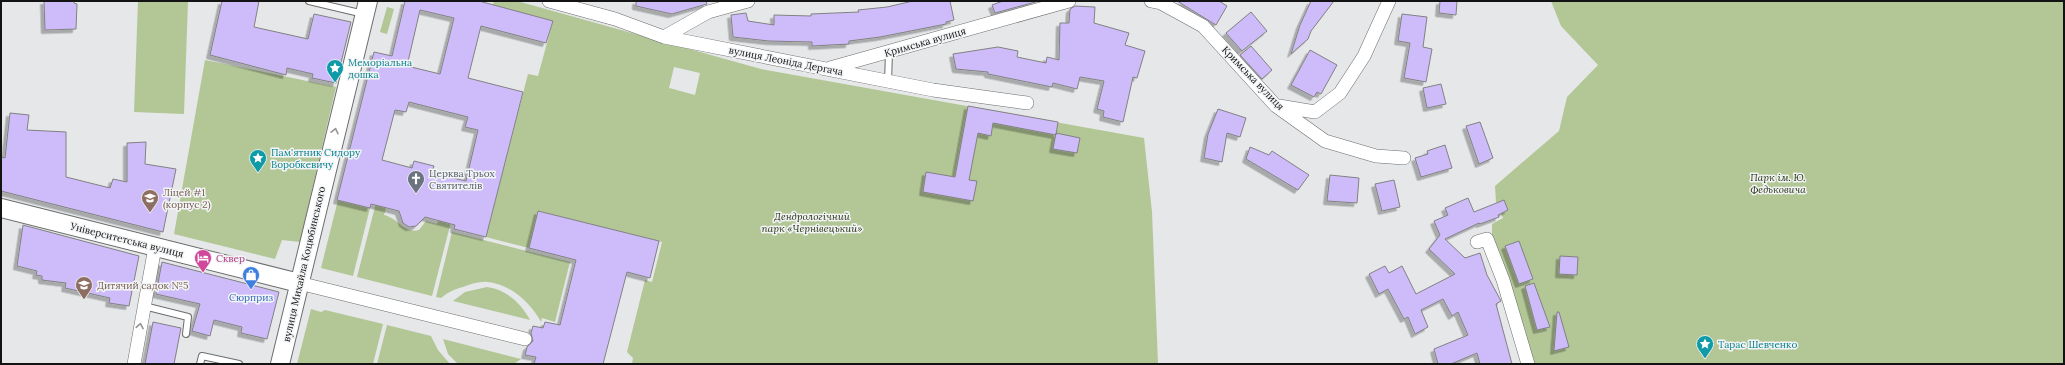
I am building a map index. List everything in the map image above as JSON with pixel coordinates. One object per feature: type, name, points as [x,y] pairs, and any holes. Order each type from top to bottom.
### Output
[{"type":"street","name":"вулиця Леоніда Дергача","points":[[549,1],[615,19],[664,38],[888,82],[978,98],[1028,103]]},
{"type":"street","points":[[664,38],[708,12],[748,1]]},
{"type":"street","name":"Кримська вулиця","points":[[827,69],[1069,1]]},
{"type":"street","name":"Кримська вулиця","points":[[1151,1],[1161,3],[1203,26],[1276,106],[1325,141],[1376,156],[1404,158]]},
{"type":"street","points":[[1276,106],[1315,112],[1340,93],[1364,56],[1389,1]]},
{"type":"street","name":"вулиця Михайла Коцюбинського","points":[[280,364],[366,8]]},
{"type":"street","name":"Університетська вулиця","points":[[1,208],[299,283]]},
{"type":"street","points":[[1477,242],[1487,239],[1503,280],[1528,364]]},
{"type":"street","points":[[134,364],[155,247]]},
{"type":"street","points":[[299,283],[525,339]]},
{"type":"lane","points":[[309,1],[339,8],[366,8]]},
{"type":"lane","points":[[339,8],[341,1]]},
{"type":"lane","points":[[888,82],[889,52]]},
{"type":"lane","points":[[144,306],[188,317],[186,334]]},
{"type":"lane","points":[[200,364],[202,356],[239,364]]},
{"type":"green space","points":[[138,1],[188,1],[184,114],[134,112]]},
{"type":"green space","name":"Дендрологічний парк «Чернівецький»","points":[[494,1],[517,1],[761,69],[1144,138],[1152,212],[1158,364],[632,364],[633,358],[627,352],[645,280],[652,282],[662,242],[538,211],[529,248],[486,237],[528,74],[538,76],[553,21],[493,5]],"holes":[[[674,67],[700,73],[695,95],[669,88]]]},
{"type":"green space","name":"Парк ім. Ю. Федьковича","points":[[1551,1],[2064,1],[2064,364],[1533,364],[1492,236],[1492,224],[1503,218],[1496,202],[1495,186],[1559,131],[1567,97],[1598,65],[1561,26]]},
{"type":"green space","points":[[387,7],[394,9],[387,34],[380,32]]},
{"type":"green space","points":[[205,60],[336,87],[300,242],[282,240],[275,259],[174,234]]},
{"type":"green space","points":[[377,199],[388,201],[384,215],[393,219],[409,230],[419,230],[426,221],[437,224],[440,214],[452,218],[432,296],[357,277]]},
{"type":"green space","points":[[338,200],[370,208],[353,276],[321,268]]},
{"type":"green space","points":[[452,232],[570,262],[555,322],[542,318],[541,322],[532,308],[519,296],[504,286],[496,284],[485,282],[476,283],[454,290],[441,298],[436,297]]},
{"type":"green space","points":[[487,287],[501,291],[513,298],[530,320],[453,301],[465,292]]},
{"type":"green space","points":[[311,309],[321,312],[325,310],[383,324],[373,364],[297,364]]},
{"type":"green space","points":[[387,325],[431,336],[438,350],[450,364],[377,364]]},
{"type":"green space","points":[[443,339],[521,359],[514,364],[458,364],[448,354]]},
{"type":"building","points":[[44,1],[74,1],[74,3],[77,4],[76,29],[45,30]]},
{"type":"building","points":[[222,1],[259,1],[254,27],[308,39],[314,14],[351,22],[336,83],[312,78],[313,74],[287,68],[286,75],[210,55]]},
{"type":"building","points":[[405,1],[479,1],[553,21],[546,43],[481,26],[468,78],[523,92],[486,237],[454,229],[455,225],[425,217],[416,226],[409,227],[403,223],[399,211],[371,204],[370,208],[337,200],[374,52],[392,56]],"holes":[[[420,10],[454,18],[440,74],[407,66]],[[409,102],[468,117],[465,127],[478,130],[466,181],[432,173],[434,166],[414,161],[412,168],[382,160],[395,110],[406,112]]]},
{"type":"building","points":[[636,1],[706,1],[707,4],[672,14],[636,6]]},
{"type":"building","points":[[913,1],[950,1],[954,20],[946,22],[946,24],[880,37],[849,41],[849,44],[812,46],[812,42],[769,41],[733,37],[731,15],[746,13],[748,21],[774,25],[774,15],[811,16],[811,14],[859,12],[858,10],[887,7]]},
{"type":"building","points":[[1003,1],[1039,1],[995,13],[992,5]]},
{"type":"building","points":[[1177,1],[1219,1],[1227,6],[1216,25]]},
{"type":"building","points":[[1311,1],[1334,1],[1311,31],[1308,39],[1291,54],[1300,25]]},
{"type":"building","points":[[1440,1],[1457,1],[1456,15],[1439,13]]},
{"type":"building","points":[[1075,6],[1095,7],[1094,23],[1129,33],[1125,45],[1145,51],[1137,78],[1133,77],[1123,122],[1103,117],[1104,111],[1097,109],[1104,81],[1080,77],[1077,89],[1053,83],[1052,87],[988,74],[988,72],[956,69],[953,54],[998,47],[1018,51],[1017,57],[1046,63],[1047,57],[1059,60],[1060,23],[1069,23],[1070,9]]},
{"type":"building","points":[[1251,12],[1267,31],[1242,51],[1226,33]]},
{"type":"building","points":[[1402,14],[1427,17],[1423,47],[1432,49],[1426,82],[1404,78],[1410,43],[1398,41]]},
{"type":"building","points":[[1251,46],[1272,70],[1262,79],[1240,55]]},
{"type":"building","points":[[1310,50],[1337,65],[1321,94],[1317,92],[1314,97],[1291,85]]},
{"type":"building","points":[[1441,84],[1446,104],[1427,108],[1423,88]]},
{"type":"building","points":[[968,106],[1058,122],[1056,135],[993,123],[991,136],[978,133],[969,180],[977,181],[973,201],[923,192],[926,172],[955,177]]},
{"type":"building","points":[[1218,109],[1246,118],[1240,137],[1227,133],[1222,162],[1204,158],[1208,134]]},
{"type":"building","points":[[10,113],[29,115],[27,130],[66,132],[66,177],[110,188],[113,179],[127,182],[127,143],[146,142],[145,164],[176,169],[163,232],[1,191],[1,157],[5,158]]},
{"type":"building","points":[[1480,122],[1493,158],[1479,164],[1466,126]]},
{"type":"building","points":[[1056,133],[1080,138],[1077,153],[1053,149]]},
{"type":"building","points":[[1445,145],[1452,168],[1421,177],[1415,158],[1428,154],[1427,151]]},
{"type":"building","points":[[1250,147],[1269,155],[1272,151],[1309,175],[1298,190],[1246,159]]},
{"type":"building","points":[[1330,175],[1359,178],[1357,203],[1327,201]]},
{"type":"building","points":[[1394,180],[1400,207],[1382,211],[1375,184]]},
{"type":"building","points":[[1468,198],[1474,212],[1504,200],[1508,210],[1498,215],[1499,217],[1480,224],[1479,223],[1445,239],[1465,258],[1480,253],[1487,275],[1501,301],[1496,304],[1512,364],[1480,364],[1477,353],[1451,364],[1438,364],[1434,349],[1468,335],[1458,312],[1452,316],[1443,299],[1421,310],[1428,327],[1415,334],[1408,317],[1404,319],[1388,289],[1379,294],[1369,274],[1385,266],[1389,273],[1402,266],[1416,294],[1455,274],[1429,249],[1440,235],[1434,221],[1448,215],[1445,208]]},
{"type":"building","points":[[538,211],[659,241],[650,278],[627,272],[603,364],[534,364],[536,357],[525,355],[527,347],[533,341],[531,333],[533,326],[543,328],[545,322],[560,325],[576,260],[529,248]]},
{"type":"building","points":[[23,225],[139,256],[129,306],[109,303],[110,298],[65,288],[66,283],[42,280],[42,276],[36,275],[37,271],[17,266]]},
{"type":"building","points":[[1519,241],[1533,279],[1519,284],[1505,246]]},
{"type":"building","points":[[1560,256],[1578,257],[1577,275],[1559,274]]},
{"type":"building","points":[[162,262],[279,292],[267,339],[241,333],[242,327],[214,320],[210,336],[192,331],[200,304],[156,294]]},
{"type":"building","points":[[1534,283],[1550,327],[1537,330],[1525,286]]},
{"type":"building","points":[[1557,312],[1559,312],[1569,347],[1554,351]]},
{"type":"building","points":[[153,322],[181,328],[174,364],[145,364]]},
{"type":"place","name":"Меморіальна дошка","points":[[335,83]]},
{"type":"place","name":"Пам'ятник Сидору Воробкевичу","points":[[258,173]]},
{"type":"place","name":"Церква Трьох Святителів","points":[[416,194]]},
{"type":"place","name":"Ліцей #1 (корпус 2)","points":[[150,213]]},
{"type":"place","name":"Сквер","points":[[203,273]]},
{"type":"place","name":"Сюрприз","points":[[251,290]]},
{"type":"place","name":"Дитячий садок №5","points":[[84,300]]},
{"type":"place","name":"Тарас Шевченко","points":[[1705,359]]}]
